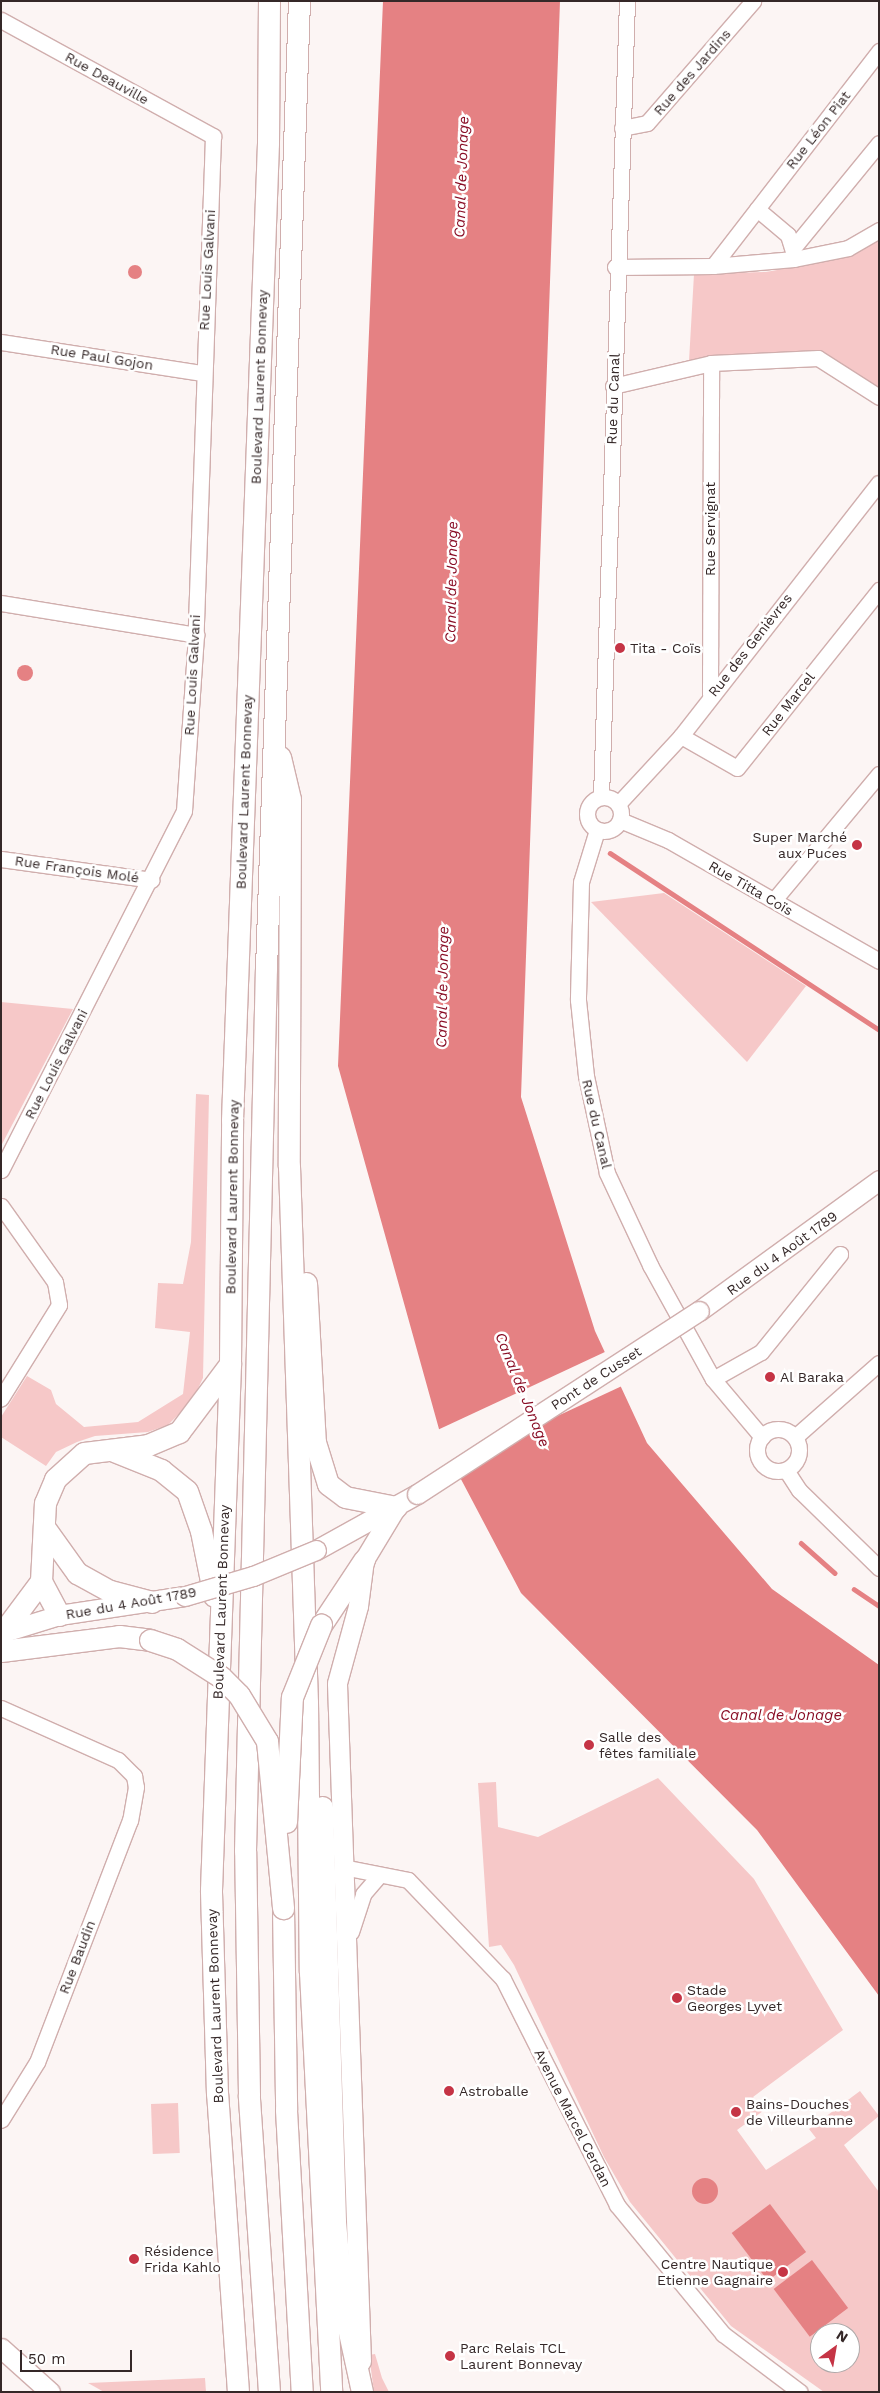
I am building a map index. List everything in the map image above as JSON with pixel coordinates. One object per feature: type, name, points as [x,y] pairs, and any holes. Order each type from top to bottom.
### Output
[{"type":"highway","name":"Boulevard Laurent Bonnevay","points":[[238,2392],[217,2094],[213,1968],[220,1611],[230,1364],[232,1120],[268,143],[269,1]]},
{"type":"highway","name":"Boulevard Laurent Bonnevay","points":[[269,2392],[249,2095],[245,1851],[274,732],[299,1]]},
{"type":"highway","points":[[274,732],[290,799],[289,1166],[303,1603],[310,1972],[331,2392]]},
{"type":"highway","points":[[289,1166],[302,1196],[314,1442],[328,1484],[339,1493],[370,1506],[396,1507]]},
{"type":"highway","points":[[2,1639],[41,1581],[44,1527],[49,1490],[62,1469],[84,1453],[157,1442],[179,1432],[230,1364]]},
{"type":"highway","points":[[111,1450],[161,1470],[187,1491],[220,1611]]},
{"type":"highway","points":[[44,1527],[77,1573],[110,1590],[152,1602]]},
{"type":"highway","points":[[283,1908],[292,1697],[322,1626],[364,1560]]},
{"type":"highway","points":[[41,1581],[59,1615]]},
{"type":"highway","points":[[303,1603],[318,1720],[335,2222],[342,2300],[362,2392]]},
{"type":"highway","points":[[2,1639],[119,1636],[150,1640],[184,1653],[220,1677],[239,1695],[267,1741],[283,1908],[295,2308],[302,2392]]},
{"type":"highway","points":[[295,2308],[305,2332],[316,2392]]},
{"type":"main road","name":"Rue du 4 Août 1789","points":[[700,1311],[871,1191],[879,1180]]},
{"type":"main road","name":"Pont de Cusset","points":[[396,1507],[700,1311]]},
{"type":"main road","name":"Rue du 4 Août 1789","points":[[2,1639],[59,1615],[185,1596],[253,1576],[316,1550],[396,1507]]},
{"type":"main road","points":[[362,2392],[337,1683],[358,1606],[364,1560],[396,1507]]},
{"type":"main road","points":[[1,2348],[50,2392]]},
{"type":"main road","points":[[1,2352],[38,2392]]},
{"type":"street","name":"Rue du Canal","points":[[600,797],[615,267],[627,1]]},
{"type":"street","name":"Rue des Jardins","points":[[622,128],[647,123],[753,1]]},
{"type":"street","name":"Rue Deauville","points":[[1,20],[213,136]]},
{"type":"street","name":"Rue Léon Piat","points":[[713,266],[879,51]]},
{"type":"street","name":"Rue Louis Galvani","points":[[1,1170],[152,880],[184,811],[196,635],[202,373],[213,136]]},
{"type":"street","points":[[794,253],[879,143]]},
{"type":"street","points":[[757,209],[794,253]]},
{"type":"street","points":[[615,267],[713,266],[794,253],[848,248],[879,230]]},
{"type":"street","name":"Rue Paul Gojon","points":[[1,342],[202,373]]},
{"type":"street","points":[[613,386],[711,363],[818,358],[879,397]]},
{"type":"street","name":"Rue Servignat","points":[[710,694],[711,363]]},
{"type":"street","name":"Rue des Genièvres","points":[[618,804],[681,736],[710,694],[879,483]]},
{"type":"street","name":"Rue Marcel","points":[[681,736],[737,768],[879,590]]},
{"type":"street","points":[[1,603],[196,635]]},
{"type":"street","points":[[774,900],[879,774]]},
{"type":"street","points":[[600,797],[618,804],[620,820],[614,827],[597,830],[586,816],[593,800],[600,797]]},
{"type":"street","name":"Rue Titta Coïs","points":[[620,820],[668,840],[879,962]]},
{"type":"street","name":"Rue du Canal","points":[[597,830],[581,887],[578,1000],[586,1076],[607,1173],[650,1265],[713,1379],[762,1437]]},
{"type":"street","name":"Rue François Molé","points":[[1,859],[152,880]]},
{"type":"street","points":[[1,1206],[55,1282],[59,1304],[1,1398]]},
{"type":"street","points":[[713,1379],[761,1352],[840,1254]]},
{"type":"street","points":[[794,1437],[879,1363]]},
{"type":"street","points":[[775,1430],[794,1437],[799,1456],[786,1470],[772,1471],[761,1463],[757,1450],[762,1437],[775,1430]]},
{"type":"street","points":[[786,1470],[800,1490],[879,1568]]},
{"type":"street","name":"Rue Baudin","points":[[1,2120],[37,2062],[130,1820],[136,1787],[134,1776],[118,1760],[4,1708]]},
{"type":"street","name":"Avenue Marcel Cerdan","points":[[344,1868],[378,1877],[408,1880],[424,1892],[460,1938],[503,1979],[617,2205],[723,2334],[798,2391]]},
{"type":"street","points":[[347,1955],[352,1920],[363,1894],[378,1877]]},
{"type":"shaded area","points":[[879,237],[879,392],[823,356],[689,361],[694,274],[766,272],[833,260]]},
{"type":"shaded area","points":[[664,893],[806,986],[747,1062],[591,902]]},
{"type":"shaded area","points":[[1,1002],[73,1009],[1,1146]]},
{"type":"shaded area","points":[[196,1094],[209,1095],[203,1378],[192,1401],[168,1425],[148,1432],[95,1436],[77,1442],[56,1452],[46,1466],[1,1437],[1,1417],[27,1376],[51,1390],[56,1404],[84,1427],[138,1422],[183,1394],[190,1332],[155,1328],[158,1283],[183,1284],[191,1242]]},
{"type":"shaded area","name":"Stade Georges Lyvet","points":[[658,1778],[754,1879],[843,2030],[753,2097],[763,2111],[737,2130],[766,2170],[816,2138],[809,2129],[860,2091],[879,2116],[844,2145],[879,2192],[879,2392],[824,2392],[731,2326],[630,2202],[604,2157],[514,1965],[501,1945],[489,1947],[478,1783],[496,1782],[498,1827],[538,1837]]},
{"type":"shaded area","points":[[178,2103],[180,2153],[153,2154],[151,2104]]},
{"type":"shaded area","points":[[375,2354],[382,2378],[389,2392],[374,2392],[369,2355]]},
{"type":"shaded area","points":[[205,2378],[206,2392],[104,2392],[88,2383]]},
{"type":"water","name":"Canal de Jonage","points":[[383,1],[560,1],[521,1097],[595,1331],[647,1443],[772,1589],[879,1665],[879,1996],[757,1830],[521,1593],[444,1447],[338,1066]]},
{"type":"water","points":[[132,265],[138,265],[142,272],[138,279],[132,279],[128,275],[128,269]]},
{"type":"water","points":[[25,665],[31,667],[33,673],[31,679],[25,681],[19,679],[17,673],[19,667]]},
{"type":"water","points":[[705,2178],[714,2182],[718,2191],[714,2200],[705,2204],[696,2200],[692,2191],[696,2182]]},
{"type":"water","points":[[770,2204],[806,2252],[768,2281],[732,2233]]},
{"type":"water","points":[[812,2260],[848,2308],[828,2323],[810,2323],[810,2337],[774,2289]]},
{"type":"pier","points":[[607,1351],[623,1385],[448,1467],[432,1433]]},
{"type":"waterway","points":[[610,853],[879,1030]]},
{"type":"waterway","points":[[801,1543],[835,1573]]},
{"type":"waterway","points":[[854,1589],[879,1606]]},
{"type":"place","name":"Tita - Coïs","points":[[620,648]]},
{"type":"place","name":"Super Marché aux Puces","points":[[857,845]]},
{"type":"place","name":"Al Baraka","points":[[770,1377]]},
{"type":"place","name":"Salle des fêtes familiale","points":[[589,1745]]},
{"type":"place","name":"Stade Georges Lyvet","points":[[677,1998]]},
{"type":"place","name":"Astroballe","points":[[449,2091]]},
{"type":"place","name":"Bains-Douches de Villeurbanne","points":[[736,2112]]},
{"type":"place","name":"Résidence Frida Kahlo","points":[[134,2259]]},
{"type":"place","name":"Centre Nautique Etienne Gagnaire","points":[[783,2272]]},
{"type":"place","name":"Parc Relais TCL Laurent Bonnevay","points":[[450,2356]]}]
